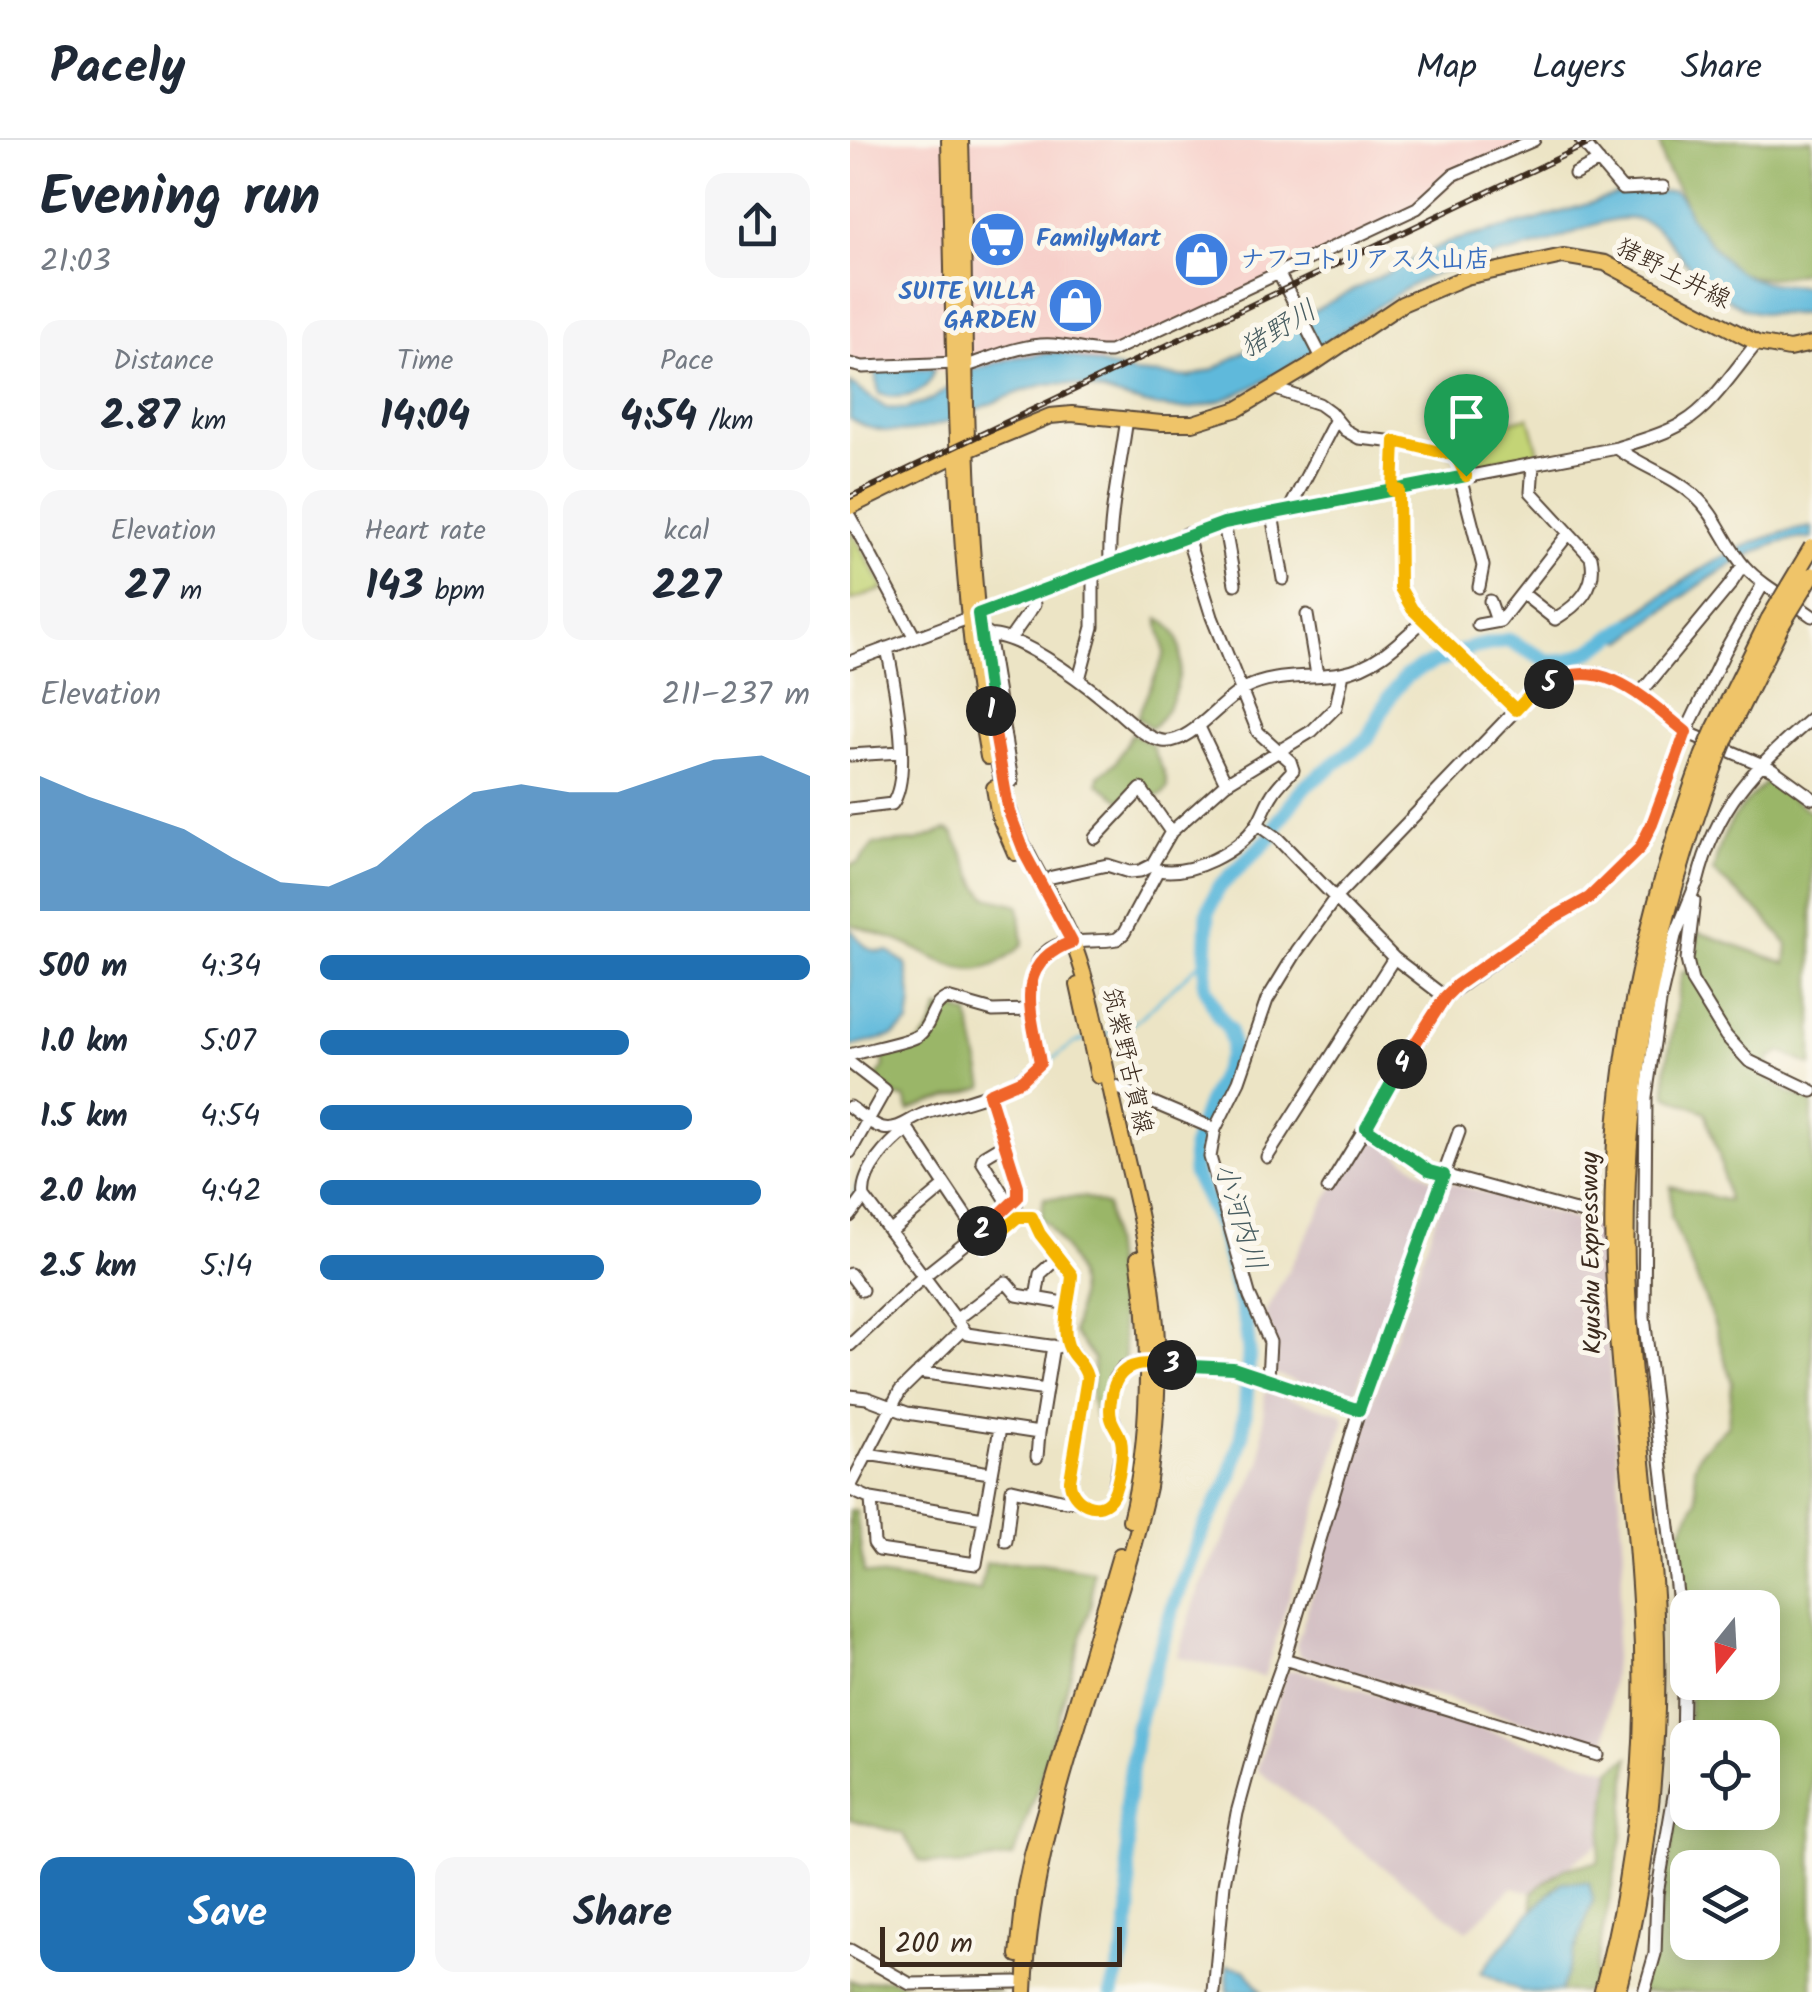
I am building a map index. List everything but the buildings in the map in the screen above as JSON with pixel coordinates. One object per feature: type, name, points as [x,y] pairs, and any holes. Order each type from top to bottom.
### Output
[{"type":"highway","name":"Kyushu Expressway","points":[[1602,1992],[1620,1920],[1633,1838],[1643,1703],[1636,1533],[1614,1282],[1612,1194],[1618,1096],[1640,956],[1670,846],[1720,733],[1812,547]]},
{"type":"highway","name":"Kyushu Expressway","points":[[1776,621],[1812,574]]},
{"type":"highway","name":"Kyushu Expressway","points":[[1617,1992],[1649,1824],[1657,1708],[1655,1603],[1628,1287],[1626,1200],[1631,1102],[1654,960],[1709,759]]},
{"type":"main road","name":"筑紫野古賀線","points":[[949,140],[961,371]]},
{"type":"main road","name":"筑紫野古賀線","points":[[961,140],[962,453],[973,616],[999,816],[1020,864],[1068,943],[1135,1241],[1151,1363]]},
{"type":"main road","name":"猪野土井線","points":[[850,507],[1050,416],[1072,414],[1193,423],[1238,409],[1320,353],[1438,287],[1503,267],[1562,256],[1590,258],[1618,268],[1757,343],[1789,349],[1812,344]]},
{"type":"main road","name":"筑紫野古賀線","points":[[973,616],[985,635],[1002,783],[1009,812],[1088,988],[1156,1316],[1148,1487],[1040,1861],[1019,1989]]},
{"type":"street","points":[[850,364],[961,371],[999,354],[1052,345],[1092,353],[1110,352],[1417,208],[1453,175],[1534,140]]},
{"type":"street","points":[[1581,140],[1622,189],[1663,187]]},
{"type":"street","points":[[1575,174],[1599,161]]},
{"type":"street","points":[[1278,272],[1320,353]]},
{"type":"street","points":[[850,662],[1224,523],[1616,448],[1684,423],[1701,409],[1757,343]]},
{"type":"street","points":[[1273,388],[1319,404],[1359,438],[1395,441],[1456,456],[1483,566],[1479,587]]},
{"type":"street","points":[[1110,563],[1108,531],[1117,498],[1127,418]]},
{"type":"street","points":[[1289,510],[1336,419]]},
{"type":"street","points":[[1395,441],[1400,588],[1412,609],[1516,710]]},
{"type":"street","points":[[1616,448],[1672,478],[1696,496],[1711,512],[1743,565],[1763,584],[1812,616]]},
{"type":"street","points":[[1522,593],[1555,619],[1580,604],[1594,570],[1591,557],[1532,492],[1533,464]]},
{"type":"street","points":[[1272,514],[1283,579]]},
{"type":"street","points":[[850,517],[915,638]]},
{"type":"street","points":[[1224,523],[1235,584]]},
{"type":"street","points":[[1478,625],[1497,621],[1569,532]]},
{"type":"street","points":[[1052,876],[1107,865],[1140,872],[1155,868],[1182,871],[1200,865],[1259,825],[1272,794],[1294,770],[1290,761],[1258,732],[1212,617],[1186,534]]},
{"type":"street","points":[[1639,695],[1743,565]]},
{"type":"street","points":[[1078,679],[1093,626],[1094,570]]},
{"type":"street","points":[[1328,1189],[1445,997],[1553,918],[1589,898],[1640,848],[1686,732],[1763,584]]},
{"type":"street","points":[[1010,640],[1034,604],[1032,594]]},
{"type":"street","points":[[1490,602],[1497,621]]},
{"type":"street","points":[[1307,615],[1316,675]]},
{"type":"street","points":[[985,635],[1010,640],[1078,679],[1135,725],[1162,741],[1182,740],[1222,701],[1262,681],[1362,668],[1392,649],[1424,620]]},
{"type":"street","points":[[850,809],[892,804],[897,798],[899,700],[887,648]]},
{"type":"street","points":[[1077,1500],[1070,1490],[1070,1480],[1087,1377],[1083,1363],[1070,1350],[967,1334],[864,1197],[866,1178],[892,1142],[924,1114],[959,1106],[1022,1080],[1040,1063],[1029,988],[1033,974],[1050,951],[1068,943],[1118,939],[1172,832],[1226,783],[1312,731],[1336,707],[1343,673]]},
{"type":"street","points":[[1264,1377],[1270,1342],[1250,1297],[1210,1157],[1212,1128],[1238,1080],[1267,1000],[1336,896],[1531,694],[1556,679],[1580,674],[1604,675],[1627,685],[1686,732],[1759,764],[1812,798]]},
{"type":"street","points":[[1644,1992],[1655,1954],[1657,1894],[1682,1749],[1683,1688],[1679,1611],[1644,1318],[1640,1222],[1646,1097],[1675,936],[1710,839],[1759,764],[1812,718]]},
{"type":"street","points":[[1198,725],[1226,783]]},
{"type":"street","points":[[850,755],[900,752]]},
{"type":"street","points":[[1096,838],[1141,789],[1172,832]]},
{"type":"street","points":[[1259,825],[1336,896],[1394,958],[1445,997]]},
{"type":"street","points":[[1698,879],[1688,946],[1692,981],[1726,1036],[1750,1061],[1812,1091]]},
{"type":"street","points":[[1267,1156],[1394,958]]},
{"type":"street","points":[[850,1054],[915,1038],[923,1032],[935,1005],[947,998],[993,1011],[1031,1010]]},
{"type":"street","points":[[850,1063],[885,1090],[850,1152]]},
{"type":"street","points":[[1110,1087],[1212,1128]]},
{"type":"street","points":[[850,1345],[924,1276],[1012,1207],[1018,1197],[989,1094]]},
{"type":"street","points":[[850,1107],[887,1129],[906,1127]]},
{"type":"street","points":[[906,1127],[985,1245],[1018,1217],[1032,1217],[1040,1234],[1072,1275],[1066,1328],[1070,1350]]},
{"type":"street","points":[[1366,1128],[1429,1171],[1590,1215]]},
{"type":"street","points":[[1214,1992],[1224,1884],[1236,1814],[1264,1715],[1359,1410],[1460,1132]]},
{"type":"street","points":[[1004,1144],[982,1161],[1012,1207]]},
{"type":"street","points":[[890,1232],[946,1186]]},
{"type":"street","points":[[850,1216],[864,1197]]},
{"type":"street","points":[[1036,1298],[1040,1274],[1052,1264]]},
{"type":"street","points":[[850,1274],[862,1290]]},
{"type":"street","points":[[984,1518],[871,1499],[852,1492],[851,1484],[900,1391],[960,1324],[1006,1282],[1017,1295],[1069,1304]]},
{"type":"street","points":[[1037,1457],[1053,1346]]},
{"type":"street","points":[[1006,1541],[1012,1489],[1095,1506],[1106,1503],[1113,1495],[1121,1439],[1110,1408],[1116,1378],[1124,1368],[1151,1363],[1233,1368],[1359,1410]]},
{"type":"street","points":[[920,1372],[1046,1390]]},
{"type":"street","points":[[850,1396],[907,1413],[1040,1433]]},
{"type":"street","points":[[871,1499],[874,1543],[879,1550],[976,1564],[1000,1428]]},
{"type":"street","points":[[867,1454],[990,1473]]},
{"type":"street","points":[[1284,1660],[1598,1755]]},
{"type":"street","points":[[850,1950],[910,1984],[1019,1989]]},
{"type":"shaded area","points":[[850,140],[1546,140],[1458,179],[1425,209],[1100,362],[1058,353],[971,370],[850,371]]},
{"type":"shaded area","points":[[1369,1134],[1434,1180],[1356,1391],[1343,1398],[1275,1374],[1276,1348],[1265,1313],[1328,1196]]},
{"type":"shaded area","points":[[1448,1182],[1599,1226],[1624,1551],[1606,1747],[1300,1656],[1296,1646],[1371,1404]]},
{"type":"shaded area","points":[[1265,1391],[1341,1413],[1345,1420],[1264,1677],[1177,1657],[1198,1592],[1261,1462]]},
{"type":"shaded area","points":[[1298,1670],[1611,1770],[1599,1844],[1532,1892],[1512,1888],[1467,1931],[1257,1770],[1286,1672]]},
{"type":"green space","points":[[1659,140],[1812,140],[1812,270],[1763,278],[1734,271],[1690,219],[1664,165]]},
{"type":"green space","points":[[1529,417],[1540,456],[1525,454],[1492,461],[1489,466],[1469,467],[1465,432]]},
{"type":"green space","points":[[850,529],[884,589],[850,601]]},
{"type":"green space","points":[[1159,619],[1178,640],[1180,672],[1169,704],[1151,728],[1137,717],[1164,656]]},
{"type":"green space","points":[[1132,733],[1152,745],[1167,789],[1152,796],[1140,784],[1122,801],[1098,784],[1099,776],[1116,762]]},
{"type":"green space","points":[[1767,781],[1812,813],[1812,1066],[1782,1052],[1769,1059],[1769,1079],[1788,1093],[1812,1101],[1812,1992],[1637,1992],[1670,1856],[1670,1960],[1780,1960],[1780,1850],[1671,1850],[1674,1830],[1780,1830],[1780,1720],[1688,1720],[1689,1700],[1780,1700],[1780,1590],[1680,1590],[1676,1540],[1697,1500],[1694,1467],[1700,1452],[1728,1425],[1732,1383],[1710,1311],[1671,1217],[1671,1186],[1728,1201],[1705,1112],[1666,1095],[1666,1069],[1682,973],[1695,967],[1698,932],[1786,963],[1788,945],[1763,915],[1713,872],[1726,832],[1738,812]]},
{"type":"green space","points":[[946,830],[953,833],[987,897],[1019,905],[1023,944],[1008,957],[981,969],[955,967],[850,924],[850,865],[858,863],[874,844],[916,841]]},
{"type":"green space","points":[[949,1007],[969,1015],[984,1087],[909,1111],[905,1098],[888,1095],[873,1081],[884,1067],[882,1049],[905,1048],[920,1042],[939,1009]]},
{"type":"green space","points":[[1084,1197],[1107,1206],[1125,1358],[1097,1422],[1091,1397],[1094,1359],[1073,1333],[1078,1285],[1073,1263],[1041,1219],[1044,1198]]},
{"type":"green space","points":[[850,1510],[856,1511],[864,1573],[980,1591],[986,1563],[1041,1563],[1093,1571],[1091,1604],[1036,1794],[1013,1857],[956,1866],[920,1861],[903,1834],[850,1819]]},
{"type":"green space","points":[[1629,1757],[1622,1838],[1591,1992],[1560,1992],[1593,1901],[1561,1882],[1533,1910],[1532,1892],[1565,1868],[1598,1862],[1611,1770]]},
{"type":"green space","points":[[890,1979],[913,1988],[1001,1992],[850,1992],[850,1980],[857,1983]]},
{"type":"water","points":[[1674,191],[1691,219],[1732,267],[1770,283],[1812,287],[1812,314],[1768,314],[1744,308],[1702,279],[1653,226],[1644,221],[1619,219],[1425,278],[1286,368],[1207,405],[1164,408],[1061,383],[1019,392],[922,429],[874,429],[850,419],[850,383],[886,408],[906,409],[933,399],[971,370],[1016,357],[1058,352],[1133,373],[1190,377],[1214,369],[1328,303],[1448,242],[1617,195]]},
{"type":"water","points":[[934,368],[927,384],[914,394],[879,394],[875,369]]},
{"type":"water","points":[[1812,527],[1812,539],[1766,547],[1740,560],[1624,641],[1609,633],[1730,553],[1783,532]]},
{"type":"water","points":[[850,928],[870,949],[888,951],[906,964],[912,1001],[909,1024],[893,1036],[850,1047]]},
{"type":"water","points":[[1562,1882],[1589,1882],[1593,1900],[1560,1992],[1522,1992],[1481,1972],[1528,1915]]},
{"type":"water","points":[[1227,1965],[1245,1969],[1262,1992],[1228,1992]]},
{"type":"waterway","name":"小河内川","points":[[1112,1992],[1125,1950],[1130,1910],[1126,1809],[1137,1725],[1174,1604],[1203,1529],[1228,1483],[1245,1413],[1249,1352],[1246,1325],[1221,1228],[1194,1173],[1193,1148],[1232,1045],[1229,1029],[1205,986],[1208,912],[1218,888],[1273,835],[1303,788],[1367,739],[1405,677],[1471,648],[1508,640],[1548,661],[1568,660],[1589,652],[1631,625]]},
{"type":"waterway","points":[[1104,1035],[1139,1019],[1205,958]]},
{"type":"waterway","points":[[1043,1067],[1074,1043],[1086,1039]]},
{"type":"waterway","points":[[1011,1090],[1029,1079]]},
{"type":"waterway","points":[[941,1114],[985,1102]]},
{"type":"waterway","points":[[850,1205],[862,1175]]},
{"type":"tunnel","points":[[1590,1215],[1635,1222]]},
{"type":"railway","points":[[850,497],[1596,140]]},
{"type":"place","name":"FamilyMart","points":[[997,239]]},
{"type":"place","name":"ナフコトリアス久山店","points":[[1201,260]]},
{"type":"place","name":"SUITE VILLA GARDEN","points":[[1075,306]]},
{"type":"route","points":[[1466,476],[1399,490],[1233,520],[1186,534],[978,614],[1009,812],[1026,856],[1072,942],[1050,951],[1030,978],[1030,1008],[1040,1063],[1022,1080],[989,1094],[1018,1197],[1012,1207],[977,1234],[985,1245],[1018,1217],[1032,1217],[1040,1234],[1072,1275],[1066,1328],[1070,1350],[1083,1363],[1087,1377],[1070,1490],[1083,1504],[1106,1503],[1113,1495],[1121,1439],[1111,1420],[1112,1392],[1124,1368],[1135,1364],[1233,1368],[1359,1410],[1444,1175],[1429,1171],[1366,1128],[1407,1054],[1445,997],[1553,918],[1589,898],[1640,848],[1652,824],[1686,732],[1627,685],[1604,675],[1556,679],[1531,694],[1516,710],[1404,598],[1400,588],[1399,490],[1393,491],[1391,476],[1395,441],[1456,456],[1466,476]]},
{"type":"water label","name":"猪野川","points":[[1279,330]]}]
